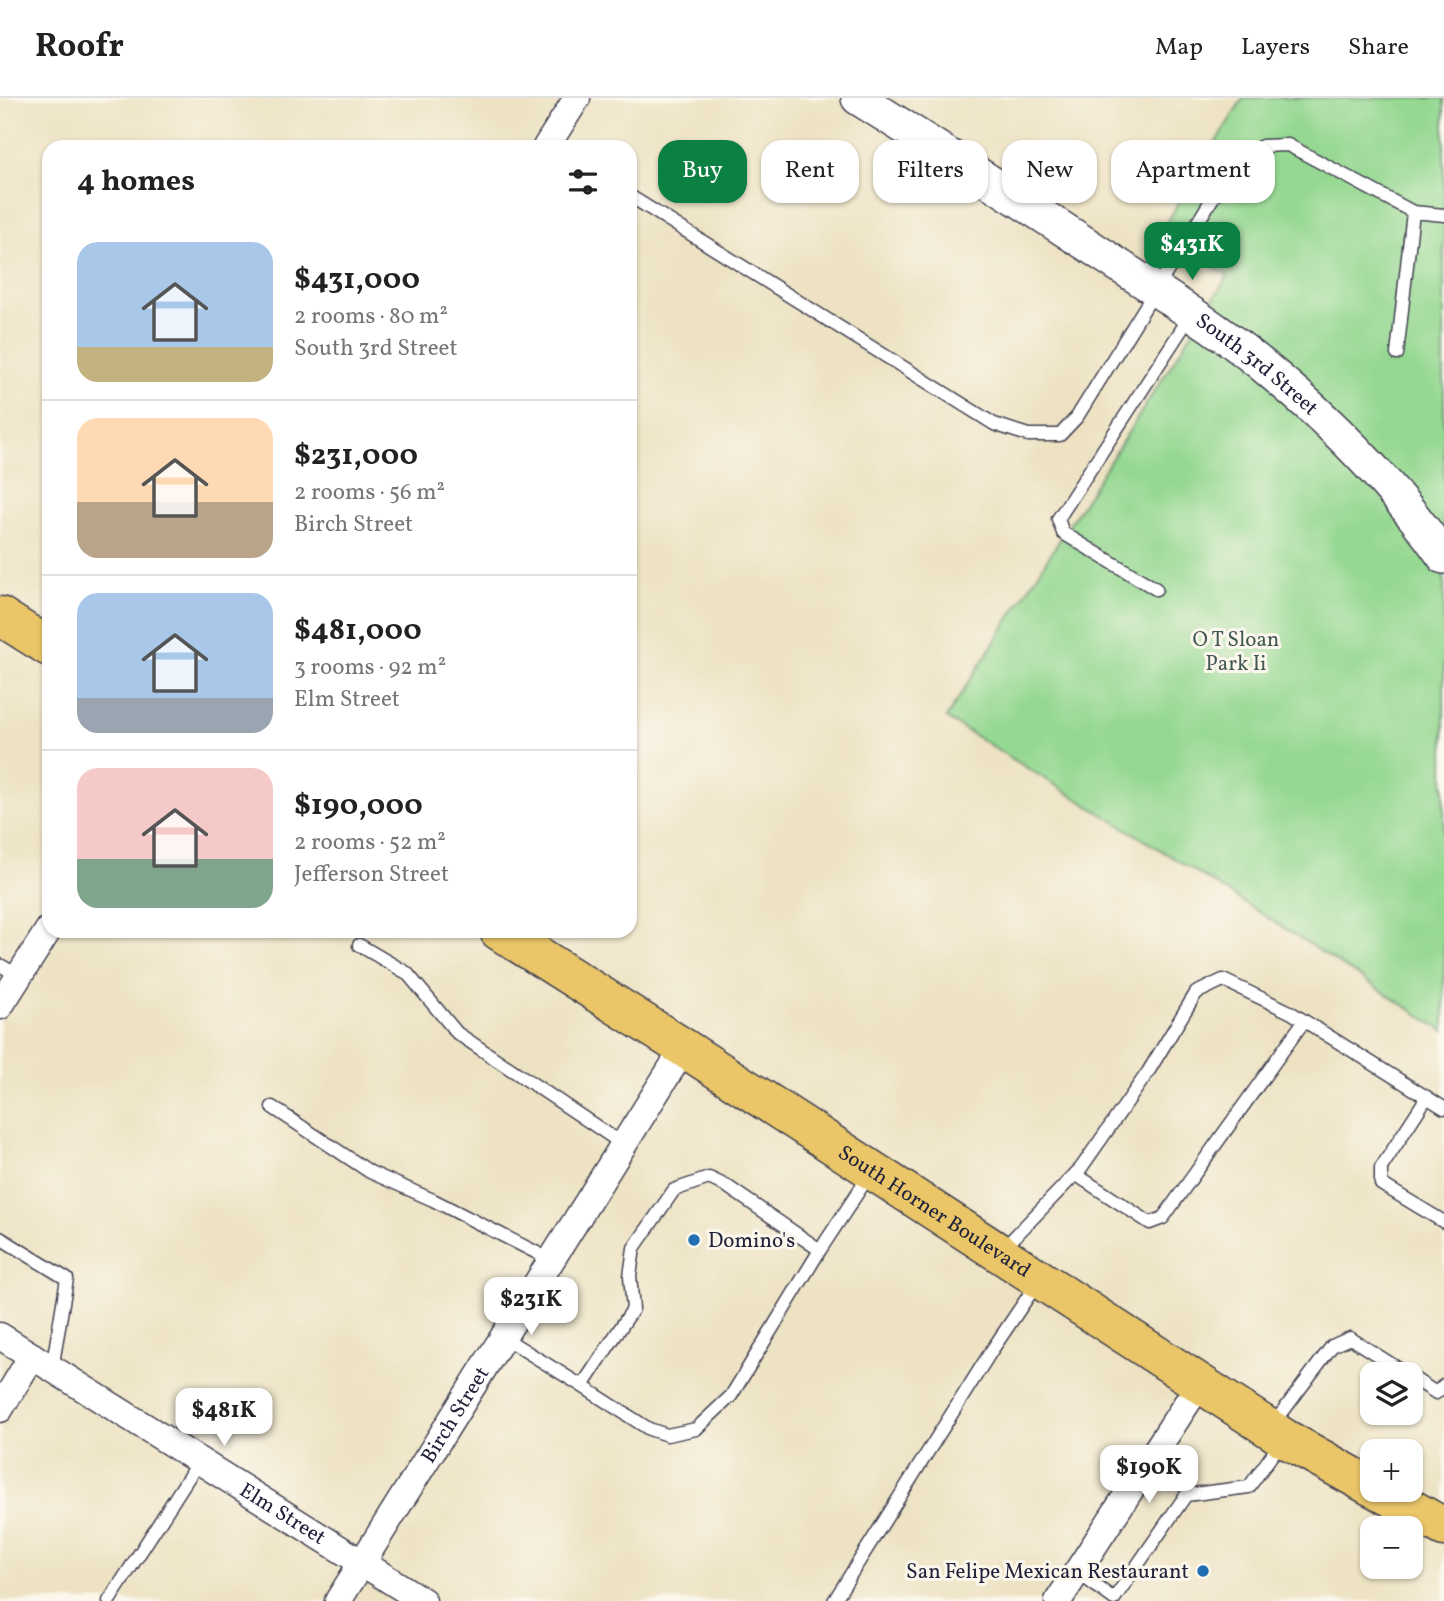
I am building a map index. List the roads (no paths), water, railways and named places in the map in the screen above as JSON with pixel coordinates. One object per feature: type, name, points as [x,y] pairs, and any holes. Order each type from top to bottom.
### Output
[{"type":"main road","points":[[0,616],[42,643]]},
{"type":"main road","name":"South Horner Boulevard","points":[[510,938],[1277,1433],[1360,1480]]},
{"type":"main road","name":"South Horner Boulevard","points":[[1399,1502],[1444,1527]]},
{"type":"street","points":[[552,140],[577,98]]},
{"type":"street","name":"South 3rd Street","points":[[858,98],[1156,290],[1274,374],[1340,433],[1388,485],[1444,557]]},
{"type":"street","points":[[0,1006],[10,970],[42,936]]},
{"type":"street","name":"Birch Street","points":[[338,1601],[684,1048]]},
{"type":"street","name":"Elm Street","points":[[0,1336],[423,1601]]},
{"type":"street","points":[[0,1409],[42,1362]]},
{"type":"street","points":[[1058,1601],[1200,1383]]},
{"type":"lane","points":[[637,201],[994,424],[1028,435],[1060,435],[1077,417],[1230,170],[1262,146],[1288,145],[1413,212],[1444,215]]},
{"type":"lane","points":[[1397,354],[1413,212]]},
{"type":"lane","points":[[1156,589],[1063,533],[1058,519],[1192,314]]},
{"type":"lane","points":[[359,945],[407,973],[457,1033],[624,1145]]},
{"type":"lane","points":[[999,1253],[1075,1174],[1149,1072],[1196,993],[1223,980],[1304,1021],[1444,1108]]},
{"type":"lane","points":[[1075,1174],[1150,1223],[1163,1218],[1304,1021]]},
{"type":"lane","points":[[1427,1097],[1381,1168],[1381,1184],[1444,1222]]},
{"type":"lane","points":[[272,1107],[370,1172],[433,1200],[551,1260]]},
{"type":"lane","points":[[503,1337],[649,1429],[667,1435],[696,1429],[731,1396],[872,1170]]},
{"type":"lane","points":[[582,1386],[633,1309],[630,1276],[634,1248],[674,1190],[709,1178],[728,1187],[820,1250]]},
{"type":"lane","points":[[0,1238],[67,1279],[42,1362]]},
{"type":"lane","points":[[834,1601],[990,1353],[1040,1279]]},
{"type":"lane","points":[[1077,1572],[1114,1600],[1186,1494],[1250,1487],[1277,1433],[1332,1346],[1350,1338],[1388,1362]]},
{"type":"lane","points":[[1423,1384],[1436,1392],[1444,1385]]},
{"type":"lane","points":[[109,1601],[199,1461]]},
{"type":"place","name":"Domino's","points":[[694,1240]]},
{"type":"place","name":"San Felipe Mexican Restaurant","points":[[1203,1571]]},
{"type":"park label","name":"O T Sloan Park Ii","points":[[1236,651]]}]
